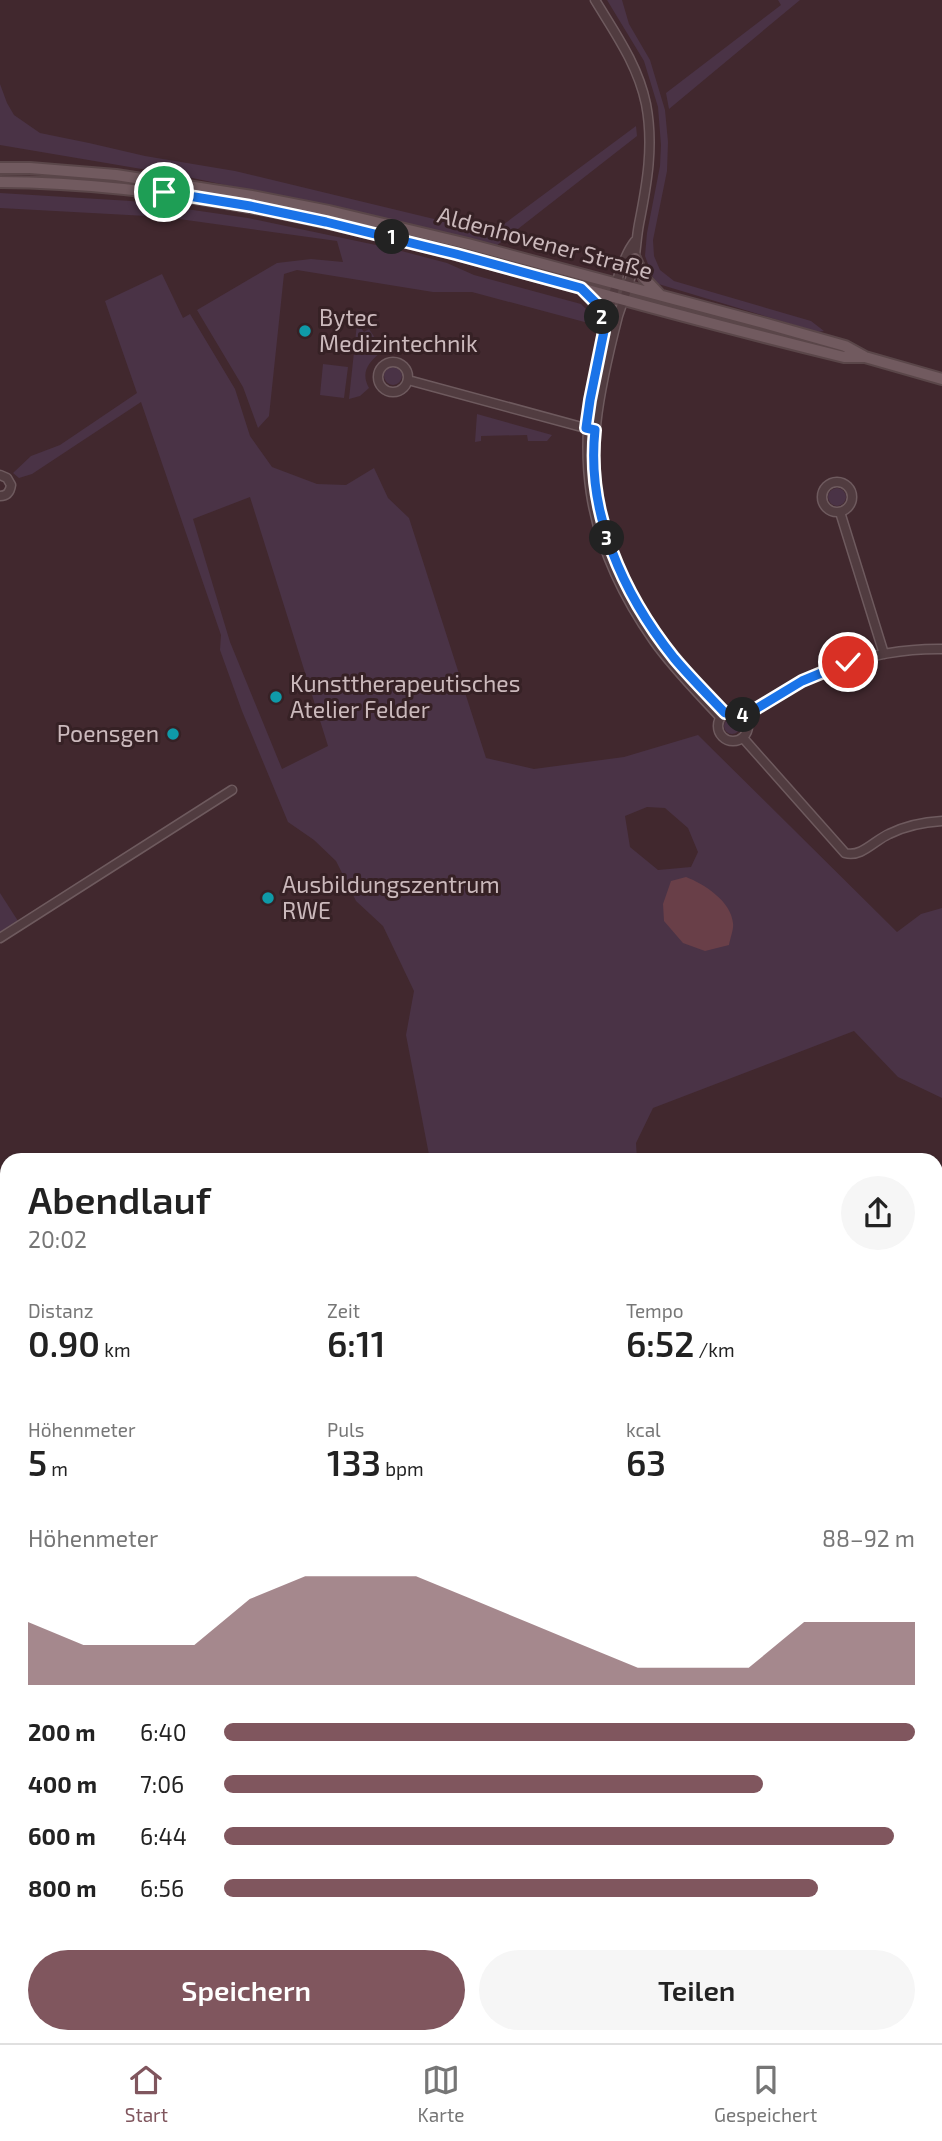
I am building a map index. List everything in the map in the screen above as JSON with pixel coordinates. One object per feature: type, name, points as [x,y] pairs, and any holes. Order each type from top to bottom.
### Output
[{"type":"main road","name":"Aldenhovener Straße","points":[[0,168],[104,174],[253,196],[328,211],[468,244],[845,345],[864,357]]},
{"type":"main road","name":"Aldenhovener Straße","points":[[0,182],[70,184],[164,192],[250,206],[408,241],[844,357],[864,357],[942,379]]},
{"type":"main road","points":[[635,258],[644,278],[660,295]]},
{"type":"main road","points":[[581,288],[597,304],[604,331]]},
{"type":"street","points":[[595,0],[626,50],[640,82],[650,134],[649,166],[635,241],[635,258],[604,331],[592,388],[591,429],[598,498],[604,530],[625,582],[675,659],[723,715]]},
{"type":"street","points":[[623,285],[628,251],[635,241]]},
{"type":"street","points":[[591,429],[606,367],[618,298]]},
{"type":"street","points":[[408,380],[591,429]]},
{"type":"street","points":[[0,475],[8,478],[12,485],[10,491],[0,496]]},
{"type":"street","points":[[840,512],[884,654]]},
{"type":"street","points":[[744,716],[802,681],[848,662],[884,654],[942,649]]},
{"type":"street","points":[[734,711],[744,716],[748,725],[743,737],[734,742],[724,740],[718,732],[718,722],[723,715],[734,711]]},
{"type":"street","points":[[743,737],[845,853],[858,854],[889,834],[909,826],[942,821]]},
{"type":"street","points":[[0,938],[232,790]]},
{"type":"shaded area","points":[[607,0],[622,0],[629,24],[650,60],[665,110],[667,171],[653,240],[654,256],[660,270],[674,281],[811,321],[824,331],[818,332],[655,283],[645,256],[660,166],[658,107],[644,61]]},
{"type":"shaded area","points":[[778,0],[800,0],[669,109],[666,93],[781,5]]},
{"type":"shaded area","points":[[0,84],[14,115],[40,133],[145,156],[235,171],[492,233],[636,126],[637,136],[496,246],[400,222],[183,176],[0,145]]},
{"type":"shaded area","points":[[0,193],[131,201],[248,218],[390,248],[447,263],[474,275],[581,304],[588,311],[592,324],[472,292],[433,292],[297,270],[284,274],[269,416],[258,428],[243,387],[197,310],[277,263],[311,259],[343,262],[337,241],[165,217],[0,208]]},
{"type":"shaded area","points":[[162,274],[183,318],[190,314],[235,389],[250,436],[272,467],[317,484],[346,485],[374,468],[388,498],[409,518],[486,758],[534,769],[624,757],[698,735],[897,932],[921,914],[942,908],[942,1098],[898,1077],[854,1031],[653,1108],[636,1143],[637,1153],[429,1153],[406,1035],[414,991],[383,926],[356,901],[336,861],[314,840],[288,822],[220,650],[221,635],[141,402],[32,474],[19,478],[13,473],[31,456],[60,445],[137,393],[105,301]],"holes":[[[250,497],[328,746],[282,769],[230,642],[193,519]],[[647,807],[665,808],[688,828],[698,852],[691,867],[658,870],[630,847],[625,816]]]},
{"type":"shaded area","points":[[357,323],[364,332],[369,329],[381,347],[381,352],[367,368],[365,377],[369,388],[360,396],[349,399]]},
{"type":"shaded area","points":[[323,364],[348,367],[344,398],[320,395]]},
{"type":"shaded area","points":[[393,367],[399,370],[402,376],[399,382],[393,385],[387,382],[384,376],[387,370]]},
{"type":"shaded area","points":[[477,414],[552,435],[547,441],[528,441],[527,435],[481,436],[481,441],[475,442]]},
{"type":"shaded area","points":[[837,488],[843,491],[846,497],[843,503],[837,506],[831,503],[828,497],[831,491]]},
{"type":"shaded area","points":[[729,718],[735,718],[740,726],[738,732],[729,734],[724,729],[724,723]]},
{"type":"shaded area","points":[[686,877],[708,889],[727,908],[733,925],[729,945],[705,951],[683,943],[664,921],[663,904],[671,881]]},
{"type":"shaded area","points":[[0,893],[18,921],[0,933]]},
{"type":"place","name":"Bytec Medizintechnik","points":[[305,331]]},
{"type":"place","name":"Kunsttherapeutisches Atelier Felder","points":[[276,697]]},
{"type":"place","name":"Poensgen","points":[[173,734]]},
{"type":"place","name":"Ausbildungszentrum RWE","points":[[268,898]]},
{"type":"route","points":[[164,192],[250,206],[396,238],[581,288],[597,304],[604,331],[586,428],[595,430],[595,481],[604,530],[625,582],[655,631],[675,659],[725,713],[734,711],[744,716],[773,696],[848,662]]}]
